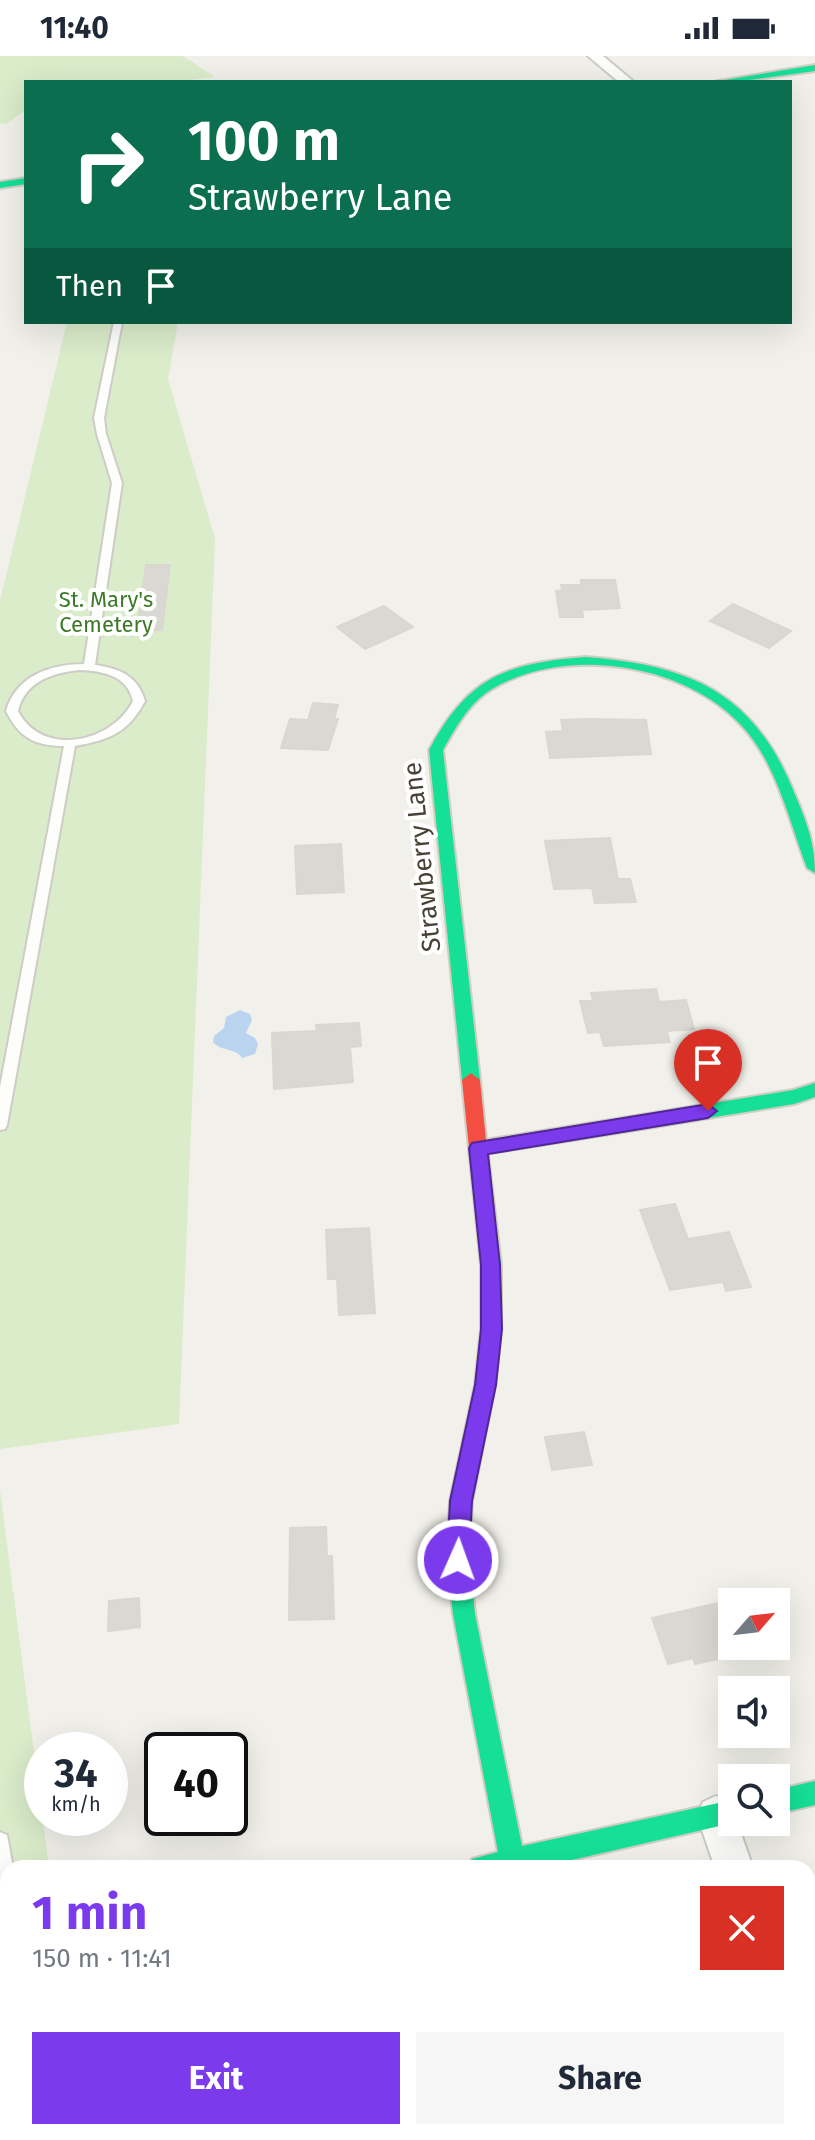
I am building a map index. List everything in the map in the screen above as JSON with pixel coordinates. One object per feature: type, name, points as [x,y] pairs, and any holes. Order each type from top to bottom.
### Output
[{"type":"street","points":[[595,56],[625,80]]},
{"type":"street","points":[[731,80],[815,68]]},
{"type":"street","points":[[0,185],[24,181]]},
{"type":"street","name":"Strawberry Lane","points":[[512,1860],[464,1614],[458,1560],[461,1501],[485,1385],[491,1329],[491,1265],[436,750],[442,731],[466,700],[511,675],[567,662],[627,664],[686,680],[731,705],[747,720],[761,741],[815,868]]},
{"type":"street","points":[[478,1148],[779,1099],[815,1090]]},
{"type":"street","points":[[790,1799],[815,1793]]},
{"type":"street","points":[[512,1860],[718,1814]]},
{"type":"street","points":[[728,1836],[733,1860]]},
{"type":"lane","points":[[89,667],[117,483],[112,460],[99,429],[99,418],[118,324]]},
{"type":"lane","points":[[89,667],[118,673],[132,682],[138,694],[137,709],[129,722],[93,740],[70,743],[31,735],[17,722],[13,706],[20,691],[36,678],[66,668],[89,667]]},
{"type":"lane","points":[[0,1125],[70,743]]},
{"type":"green space","points":[[0,56],[183,56],[215,77],[190,80],[24,80],[24,111],[6,124],[0,123]]},
{"type":"green space","name":"St. Mary's Cemetery","points":[[67,324],[178,324],[168,379],[215,539],[179,1424],[0,1449],[0,601]]},
{"type":"green space","points":[[0,1490],[31,1732],[24,1732],[24,1836],[45,1836],[48,1860],[0,1860]]},
{"type":"water","points":[[240,1010],[250,1014],[252,1020],[246,1033],[258,1044],[255,1054],[242,1058],[213,1042],[214,1036],[224,1028],[226,1017]]},
{"type":"building","points":[[146,565],[170,565],[162,630],[137,631]]},
{"type":"building","points":[[581,580],[615,580],[620,608],[582,610],[583,617],[560,617],[556,591],[562,590],[561,585],[581,585]]},
{"type":"building","points":[[733,604],[791,631],[769,648],[710,621]]},
{"type":"building","points":[[384,606],[413,627],[365,649],[337,627]]},
{"type":"building","points":[[313,703],[338,705],[334,719],[338,719],[328,750],[281,748],[290,719],[308,720]]},
{"type":"building","points":[[561,720],[646,720],[651,754],[550,758],[546,732],[563,731]]},
{"type":"building","points":[[610,838],[618,879],[630,879],[636,902],[595,903],[592,888],[554,889],[545,841]]},
{"type":"building","points":[[341,844],[344,892],[297,894],[295,846]]},
{"type":"building","points":[[656,989],[659,1002],[686,1000],[694,1029],[667,1031],[670,1042],[604,1046],[600,1032],[588,1033],[580,1001],[593,1001],[591,993]]},
{"type":"building","points":[[359,1023],[361,1046],[350,1047],[353,1082],[274,1089],[272,1033],[317,1031],[316,1025]]},
{"type":"building","points":[[675,1204],[688,1239],[729,1232],[751,1287],[726,1291],[723,1282],[670,1290],[640,1210]]},
{"type":"building","points":[[369,1228],[375,1313],[339,1315],[337,1279],[328,1279],[326,1230]]},
{"type":"building","points":[[584,1432],[592,1465],[552,1470],[545,1437]]},
{"type":"building","points":[[326,1527],[327,1556],[332,1556],[334,1619],[289,1620],[290,1528]]},
{"type":"building","points":[[139,1598],[140,1627],[108,1631],[109,1601]]},
{"type":"building","points":[[718,1603],[718,1659],[695,1664],[693,1658],[668,1664],[652,1618]]},
{"type":"traffic: fast","points":[[731,80],[815,68]]},
{"type":"traffic: fast","points":[[0,185],[24,181]]},
{"type":"traffic: fast","points":[[471,1080],[436,750],[464,706],[489,685],[518,672],[551,664],[622,664],[658,672],[691,684],[721,700],[745,720],[768,751],[815,868]]},
{"type":"traffic: fast","points":[[654,1120],[794,1097],[815,1090]]},
{"type":"traffic: fast","points":[[478,1148],[491,1265],[491,1329],[485,1385],[461,1501],[458,1560],[464,1614],[512,1860]]},
{"type":"traffic: fast","points":[[790,1799],[815,1793]]},
{"type":"traffic: fast","points":[[517,1860],[718,1815]]},
{"type":"traffic: jam","points":[[471,1080],[478,1148],[654,1120]]},
{"type":"route","points":[[458,1560],[461,1501],[485,1385],[491,1329],[491,1265],[478,1148],[708,1111]]}]
